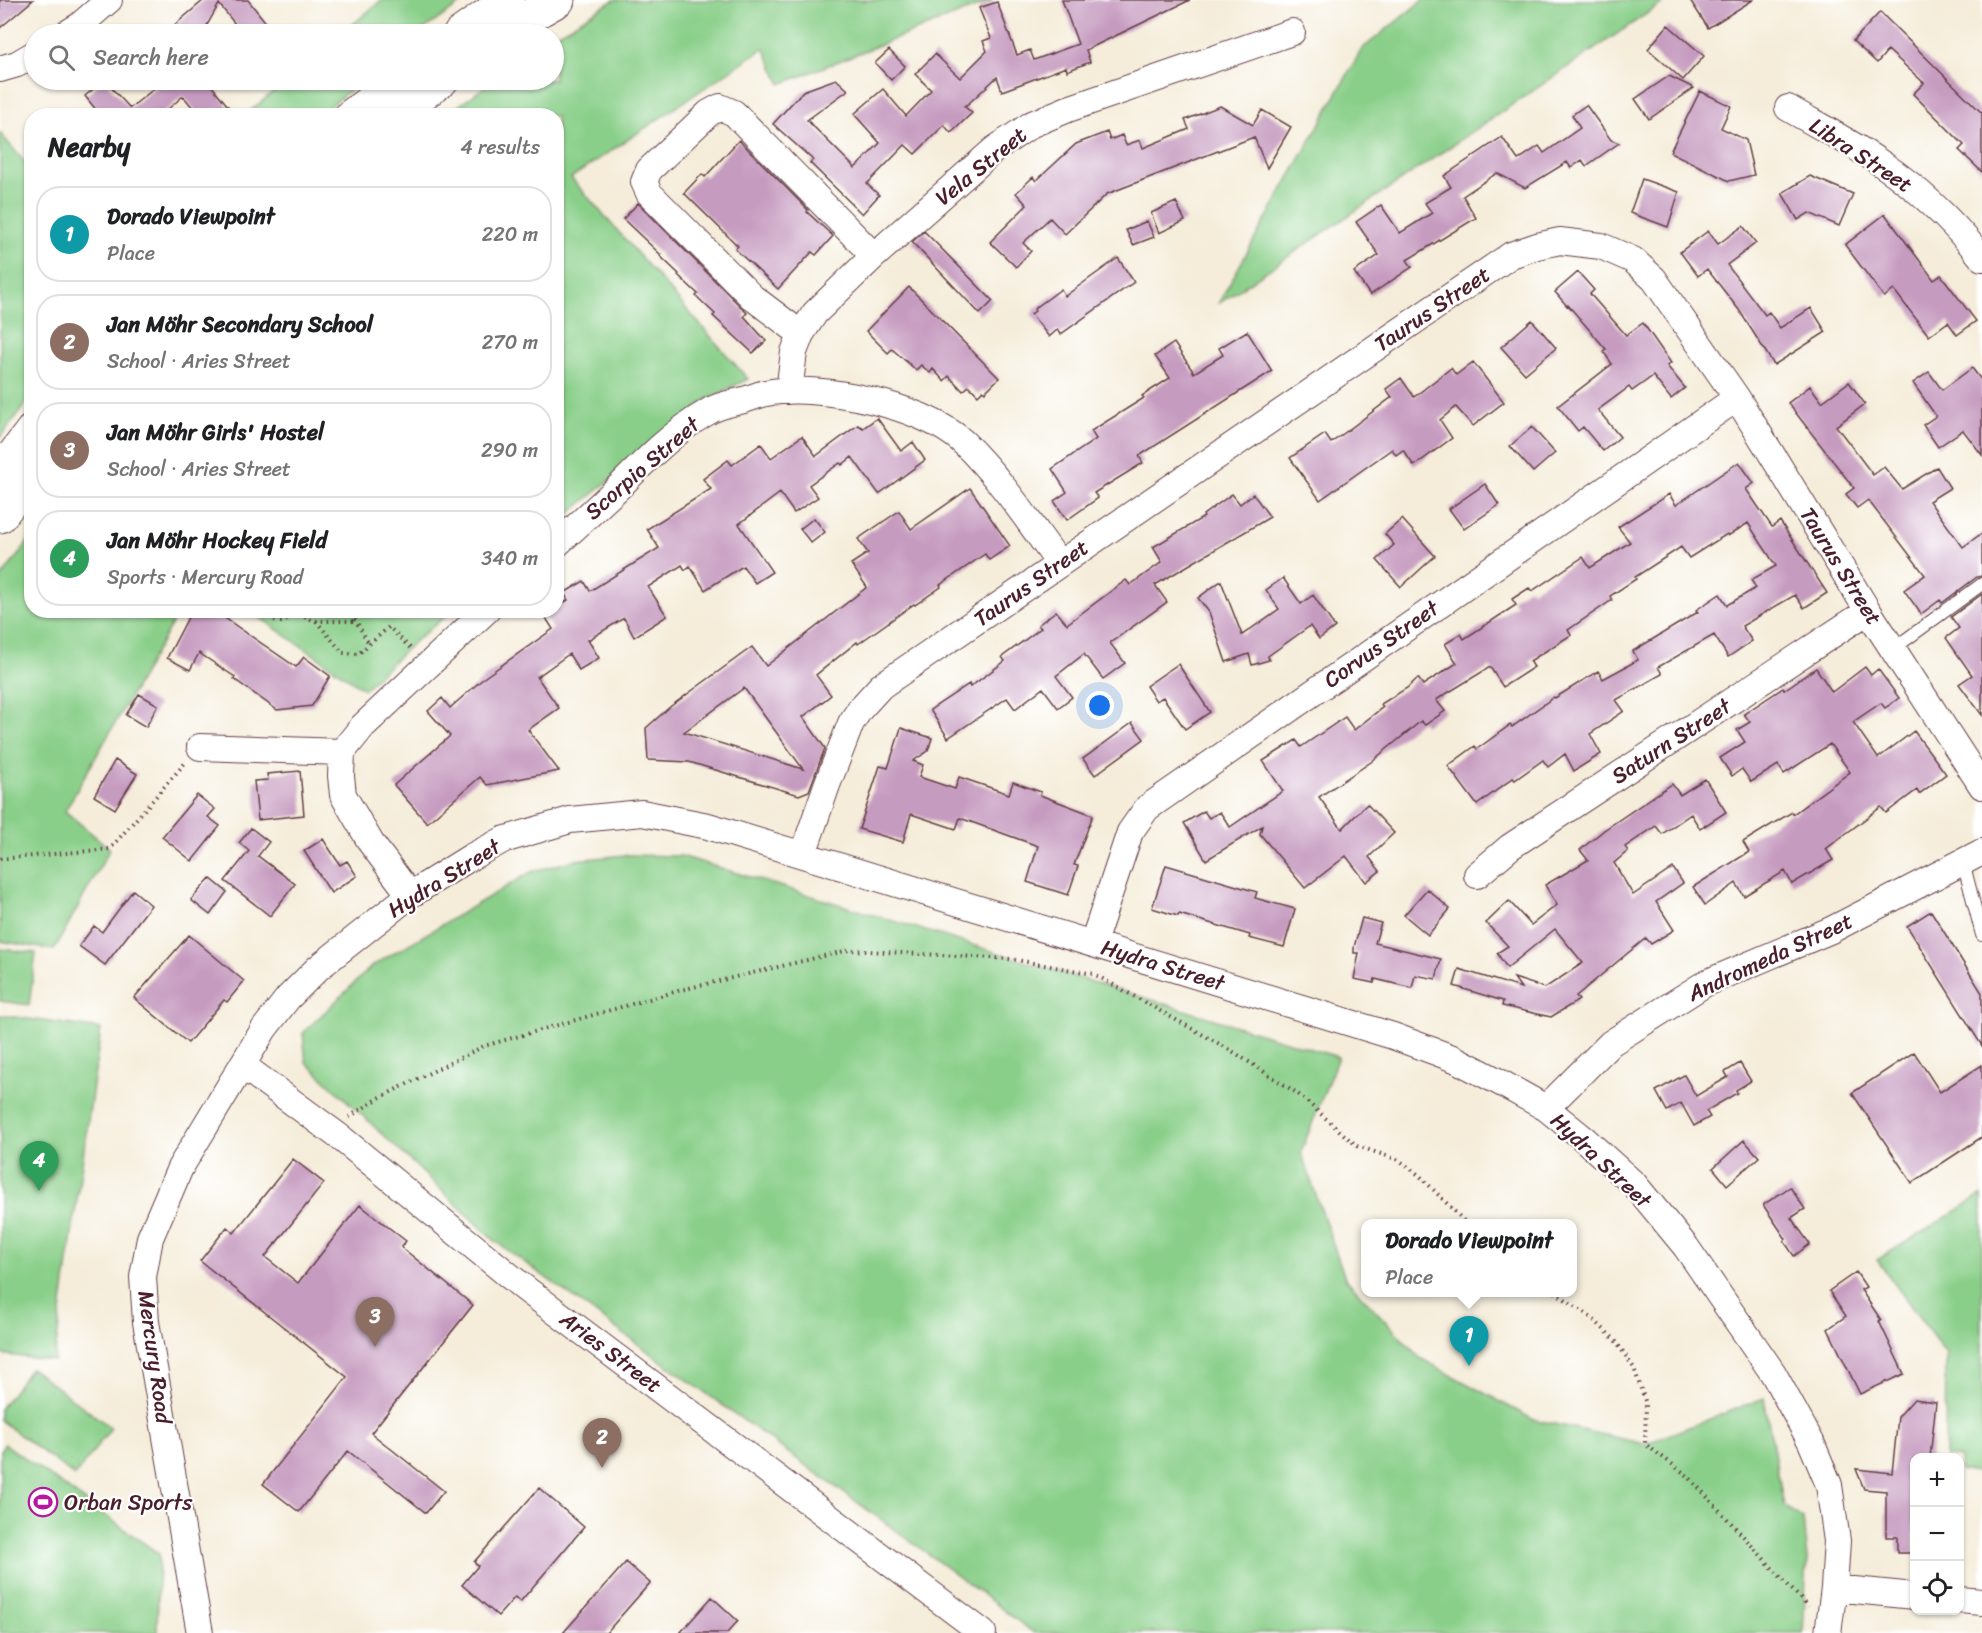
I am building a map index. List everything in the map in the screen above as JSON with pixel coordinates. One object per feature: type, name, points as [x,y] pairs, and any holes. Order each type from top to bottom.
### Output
[{"type":"highway","points":[[474,24],[508,0]]},
{"type":"highway","points":[[519,24],[558,0]]},
{"type":"highway","points":[[362,108],[386,90]]},
{"type":"highway","points":[[402,108],[427,90]]},
{"type":"highway","points":[[0,473],[24,442]]},
{"type":"highway","points":[[0,516],[24,485]]},
{"type":"street","points":[[81,24],[109,0]]},
{"type":"street","name":"Vela Street","points":[[789,391],[794,352],[801,334],[815,313],[874,256],[995,149],[1032,124],[1292,32]]},
{"type":"street","points":[[0,69],[24,60]]},
{"type":"street","points":[[801,334],[752,297],[649,193],[644,182],[649,170],[709,113],[720,107],[734,113],[874,256]]},
{"type":"street","name":"Libra Street","points":[[1788,108],[1883,164],[1923,196],[1969,241],[1982,258]]},
{"type":"street","name":"Taurus Street","points":[[803,855],[851,723],[881,686],[1511,255],[1537,246],[1560,242],[1601,246],[1633,260],[1654,279],[1737,398],[1868,611],[1982,786]]},
{"type":"street","name":"Scorpio Street","points":[[564,537],[648,458],[705,413],[721,405],[766,393],[789,391],[852,396],[906,409],[937,425],[962,441],[982,463],[1021,509],[1059,563]]},
{"type":"street","name":"Corvus Street","points":[[1093,944],[1130,832],[1147,808],[1737,398]]},
{"type":"street","name":"Saturn Street","points":[[1477,875],[1510,847],[1868,611]]},
{"type":"street","points":[[410,896],[370,843],[343,795],[342,752],[363,726],[478,618]]},
{"type":"street","points":[[200,747],[342,752]]},
{"type":"street","name":"Hydra Street","points":[[242,1065],[275,1014],[318,968],[410,896],[471,857],[503,840],[570,820],[642,813],[685,820],[803,855],[1393,1036],[1455,1059],[1546,1108],[1635,1185],[1686,1247],[1773,1373],[1811,1442],[1829,1485],[1837,1541],[1829,1631]]},
{"type":"street","name":"Andromeda Street","points":[[1546,1108],[1611,1043],[1706,983],[1831,930],[1973,857]]},
{"type":"street","name":"Aries Street","points":[[242,1065],[329,1130],[523,1287],[983,1633]]},
{"type":"street","name":"Mercury Road","points":[[200,1633],[146,1322],[143,1277],[150,1238],[180,1168],[242,1065]]},
{"type":"street","points":[[1834,1588],[1910,1596]]},
{"type":"street","points":[[1964,1600],[1982,1602]]},
{"type":"lane","points":[[1893,650],[1982,584]]},
{"type":"lane","points":[[1973,857],[1982,935]]},
{"type":"path","points":[[272,618],[282,623],[290,618]]},
{"type":"path","points":[[309,618],[316,621],[356,621]]},
{"type":"path","points":[[354,618],[369,644]]},
{"type":"path","points":[[316,621],[343,653],[358,654],[389,627],[427,666]]},
{"type":"path","points":[[0,859],[110,849],[200,747]]},
{"type":"path","points":[[329,1130],[379,1098],[484,1046],[681,990],[849,950],[1011,959],[1094,974],[1232,1051],[1297,1093],[1357,1146],[1399,1160],[1406,1165],[1419,1175],[1462,1219]]},
{"type":"path","points":[[1561,1297],[1593,1319],[1615,1340],[1634,1368],[1646,1404],[1645,1444],[1688,1476],[1829,1631]]},
{"type":"green space","points":[[382,0],[466,0],[431,24],[353,24]]},
{"type":"green space","points":[[614,0],[993,0],[781,84],[764,48],[571,178],[748,379],[706,400],[564,518],[564,108],[456,108],[480,90],[564,90],[564,30]]},
{"type":"green space","points":[[1423,0],[1667,0],[1218,304],[1362,49]]},
{"type":"green space","points":[[276,90],[350,90],[328,108],[254,108]]},
{"type":"green space","points":[[0,133],[24,162],[24,406],[0,438]]},
{"type":"green space","points":[[24,547],[24,618],[175,618],[65,811],[110,849],[54,950],[0,941],[0,579]]},
{"type":"green space","points":[[260,618],[443,618],[364,689]]},
{"type":"green space","points":[[626,855],[681,856],[1338,1057],[1301,1152],[1345,1278],[1420,1358],[1532,1419],[1645,1444],[1764,1398],[1784,1506],[1803,1519],[1807,1559],[1803,1633],[1034,1633],[912,1542],[495,1241],[306,1062],[303,1033],[372,966],[531,872],[575,860]]},
{"type":"green space","points":[[0,949],[36,953],[29,1005],[0,1001]]},
{"type":"green space","points":[[0,1015],[101,1029],[54,1361],[0,1354]]},
{"type":"green space","points":[[1982,1195],[1982,1474],[1964,1471],[1964,1453],[1945,1453],[1946,1354],[1877,1260]]},
{"type":"green space","points":[[31,1368],[111,1428],[75,1476],[0,1420],[0,1409]]},
{"type":"green space","name":"Orban Sports","points":[[5,1444],[159,1554],[157,1633],[0,1633],[0,1450]]},
{"type":"building","points":[[0,0],[33,0],[0,28]]},
{"type":"building","points":[[204,0],[248,0],[267,24],[235,24],[219,4],[208,24],[176,24]]},
{"type":"building","points":[[1062,0],[1190,0],[1086,50],[1090,62],[1067,71],[1066,67],[1002,91],[997,77],[964,106],[972,113],[951,133],[944,125],[915,154],[905,145],[867,184],[879,195],[862,214],[810,163],[813,160],[773,124],[803,91],[836,79],[848,90],[807,120],[855,168],[880,143],[854,114],[883,89],[906,116],[931,90],[915,74],[935,54],[960,78],[987,51],[983,41],[991,38],[979,8],[997,2],[1017,55],[1030,50],[1034,60],[1078,44]]},
{"type":"building","points":[[1690,0],[1753,0],[1708,28]]},
{"type":"building","points":[[1880,12],[1982,113],[1982,172],[1959,150],[1964,145],[1913,94],[1924,83],[1888,50],[1877,63],[1853,41]]},
{"type":"building","points":[[1668,25],[1704,56],[1683,80],[1648,49]]},
{"type":"building","points":[[889,50],[905,66],[891,80],[875,63]]},
{"type":"building","points":[[1669,76],[1694,88],[1649,119],[1635,99]]},
{"type":"building","points":[[92,90],[113,90],[130,108],[95,108],[85,96]]},
{"type":"building","points":[[152,90],[215,90],[230,108],[193,108],[183,96],[169,108],[130,108]]},
{"type":"building","points":[[1700,91],[1731,106],[1721,128],[1746,140],[1754,175],[1729,181],[1670,152]]},
{"type":"building","points":[[1586,105],[1611,140],[1619,143],[1586,166],[1582,160],[1571,168],[1567,162],[1525,188],[1497,173],[1463,196],[1476,218],[1407,260],[1412,267],[1370,295],[1354,272],[1379,255],[1356,222],[1381,205],[1400,233],[1432,213],[1425,203],[1451,187],[1444,176],[1502,137],[1518,160],[1539,146],[1544,153],[1580,128],[1572,115]]},
{"type":"building","points":[[1220,106],[1253,125],[1262,110],[1291,127],[1267,168],[1254,137],[1107,194],[1065,234],[1050,218],[1023,243],[1031,251],[1016,267],[990,242],[1027,205],[1016,193],[1033,177],[1036,181],[1076,144],[1107,132],[1110,140],[1122,135],[1126,145],[1140,140],[1143,148],[1189,129],[1185,120]]},
{"type":"building","points":[[739,140],[833,236],[816,255],[812,252],[778,289],[735,249],[738,246],[684,193],[702,174],[705,177]]},
{"type":"building","points":[[1810,176],[1853,194],[1839,226],[1809,213],[1798,220],[1782,193]]},
{"type":"building","points":[[1642,179],[1679,192],[1668,227],[1630,213]]},
{"type":"building","points":[[1176,202],[1185,221],[1159,233],[1151,213]]},
{"type":"building","points":[[638,203],[747,313],[744,316],[766,341],[753,353],[713,316],[715,314],[696,296],[698,294],[623,219]]},
{"type":"building","points":[[1885,214],[1934,280],[1941,275],[1976,321],[1957,335],[1948,322],[1929,336],[1894,290],[1884,297],[1845,245]]},
{"type":"building","points":[[1147,221],[1154,237],[1133,245],[1126,230]]},
{"type":"building","points":[[1743,226],[1756,243],[1727,265],[1765,315],[1769,312],[1780,328],[1811,308],[1826,332],[1774,365],[1739,310],[1707,269],[1698,276],[1680,252],[1708,231],[1718,244]]},
{"type":"building","points":[[924,231],[993,301],[980,314],[912,242]]},
{"type":"building","points":[[1118,258],[1134,282],[1061,334],[1057,330],[1049,337],[1031,314],[1035,311],[1034,309],[1061,289],[1065,296]]},
{"type":"building","points":[[1578,272],[1594,290],[1590,294],[1626,335],[1643,323],[1671,363],[1667,366],[1685,388],[1671,399],[1653,376],[1632,391],[1629,387],[1598,410],[1620,437],[1603,451],[1583,427],[1578,431],[1558,406],[1612,364],[1603,351],[1606,349],[1555,292]]},
{"type":"building","points":[[909,287],[999,378],[985,392],[983,390],[978,395],[969,386],[963,391],[949,376],[944,381],[933,369],[930,373],[921,365],[916,370],[892,349],[888,353],[866,331]]},
{"type":"building","points":[[1532,320],[1556,348],[1525,374],[1501,347]]},
{"type":"building","points":[[1247,331],[1272,371],[1139,456],[1143,463],[1094,493],[1098,498],[1067,520],[1054,501],[1067,492],[1052,469],[1096,439],[1091,431],[1144,398],[1142,396],[1170,378],[1155,356],[1174,343],[1194,373],[1223,355],[1219,348]]},
{"type":"building","points":[[1473,362],[1504,402],[1473,426],[1456,407],[1440,420],[1452,438],[1414,466],[1403,450],[1396,455],[1392,449],[1320,500],[1290,458],[1325,434],[1331,443],[1392,397],[1386,389],[1401,378],[1414,397],[1451,368],[1456,375]]},
{"type":"building","points":[[1972,368],[1982,381],[1982,455],[1963,430],[1938,447],[1923,425],[1936,416],[1913,383],[1929,372],[1942,390]]},
{"type":"building","points":[[1849,382],[1865,404],[1836,426],[1873,475],[1884,467],[1902,489],[1937,467],[1950,488],[1929,501],[1963,547],[1982,533],[1982,576],[1977,577],[1942,603],[1940,600],[1921,614],[1904,590],[1925,575],[1868,500],[1857,508],[1846,494],[1854,488],[1788,403],[1810,386],[1822,402]]},
{"type":"building","points":[[877,418],[901,451],[913,442],[925,460],[879,494],[852,457],[809,485],[818,497],[794,513],[780,493],[739,524],[772,572],[755,583],[743,566],[705,590],[690,566],[685,570],[682,565],[648,587],[667,616],[634,637],[624,618],[588,640],[599,658],[579,670],[569,654],[537,677],[559,708],[528,730],[559,771],[487,785],[480,777],[427,823],[394,785],[450,736],[428,711],[442,698],[450,708],[485,677],[553,629],[546,618],[564,618],[564,602],[568,600],[564,593],[584,581],[590,591],[659,548],[647,529],[711,489],[703,479],[728,460],[732,465],[761,444],[771,458],[802,436],[816,456],[858,425],[863,428]]},
{"type":"building","points":[[1532,427],[1555,453],[1533,472],[1510,446]]},
{"type":"building","points":[[1739,462],[1754,483],[1746,489],[1772,527],[1780,521],[1827,593],[1804,608],[1795,595],[1742,626],[1752,641],[1728,657],[1714,635],[1658,667],[1662,674],[1616,700],[1624,711],[1590,734],[1601,754],[1574,771],[1565,754],[1548,767],[1543,760],[1515,780],[1513,778],[1477,805],[1448,766],[1475,746],[1477,749],[1510,725],[1512,727],[1554,697],[1598,671],[1603,679],[1638,660],[1633,651],[1698,612],[1696,610],[1720,594],[1727,605],[1756,588],[1751,580],[1776,566],[1748,523],[1689,558],[1681,547],[1610,596],[1612,600],[1568,630],[1571,635],[1530,661],[1534,667],[1503,687],[1490,667],[1436,700],[1445,711],[1425,725],[1421,721],[1371,762],[1319,797],[1342,829],[1367,804],[1394,833],[1369,857],[1380,871],[1366,882],[1346,856],[1305,888],[1260,834],[1262,826],[1206,860],[1184,823],[1204,811],[1209,818],[1220,812],[1230,827],[1283,791],[1263,761],[1296,740],[1301,747],[1345,717],[1354,730],[1383,707],[1381,704],[1407,688],[1418,678],[1423,685],[1457,663],[1445,644],[1461,634],[1464,639],[1516,605],[1512,599],[1529,588],[1532,591],[1583,557],[1590,568],[1630,542],[1618,527],[1669,494],[1676,505]]},
{"type":"building","points":[[1485,484],[1499,505],[1464,529],[1449,509]]},
{"type":"building","points":[[970,488],[1010,546],[989,560],[985,554],[915,605],[858,644],[857,642],[816,675],[831,695],[803,717],[825,748],[809,791],[799,795],[689,762],[648,760],[646,728],[671,706],[752,647],[766,666],[867,587],[851,564],[868,553],[858,539],[899,511],[911,529]],"holes":[[[744,688],[803,769],[684,732]]]},
{"type":"building","points":[[1232,494],[1240,504],[1253,494],[1270,517],[1155,585],[1167,602],[1110,643],[1125,663],[1103,679],[1084,654],[1056,676],[1072,697],[1058,708],[1043,688],[1015,709],[1007,698],[948,738],[930,710],[969,684],[970,687],[1005,661],[1002,657],[1041,628],[1038,625],[1056,611],[1067,624],[1126,580],[1130,585],[1162,562],[1153,547],[1204,517],[1203,515]]},
{"type":"building","points":[[814,518],[825,532],[811,543],[800,529]]},
{"type":"building","points":[[1402,519],[1435,556],[1401,587],[1377,560],[1394,545],[1385,534]]},
{"type":"building","points":[[1283,578],[1301,604],[1313,595],[1335,627],[1319,639],[1310,626],[1268,656],[1269,660],[1252,665],[1249,654],[1226,662],[1209,612],[1198,598],[1221,581],[1242,635],[1279,609],[1266,590]]},
{"type":"building","points":[[1982,594],[1982,715],[1959,684],[1972,675],[1946,638],[1959,628],[1951,617]]},
{"type":"building","points":[[188,618],[225,618],[296,667],[304,657],[330,676],[312,706],[277,710],[234,679],[235,677],[199,653],[190,670],[167,658]]},
{"type":"building","points":[[1178,664],[1210,712],[1185,729],[1163,697],[1156,701],[1146,686]]},
{"type":"building","points":[[1865,667],[1871,675],[1878,669],[1899,698],[1885,708],[1881,703],[1853,722],[1878,758],[1914,731],[1946,774],[1919,794],[1917,790],[1886,813],[1881,807],[1826,849],[1833,860],[1792,884],[1785,871],[1744,896],[1736,883],[1705,905],[1693,887],[1749,852],[1743,842],[1792,812],[1793,814],[1850,772],[1830,744],[1784,774],[1778,765],[1751,782],[1742,769],[1732,776],[1720,758],[1745,742],[1737,730],[1750,722],[1744,714],[1816,668],[1832,692]]},
{"type":"building","points":[[139,694],[158,705],[146,727],[126,715]]},
{"type":"building","points":[[1132,723],[1144,739],[1095,775],[1083,759]]},
{"type":"building","points":[[901,728],[932,738],[928,751],[913,761],[923,765],[919,777],[955,789],[959,777],[1009,794],[1013,782],[1093,815],[1074,865],[1078,866],[1068,895],[1027,882],[1038,846],[960,818],[956,829],[911,814],[903,842],[859,829],[880,766],[888,768]]},
{"type":"building","points":[[115,760],[137,774],[115,809],[94,796]]},
{"type":"building","points":[[300,771],[304,815],[258,820],[254,781],[268,780],[267,774]]},
{"type":"building","points":[[1705,779],[1726,812],[1700,829],[1691,814],[1662,834],[1656,826],[1625,847],[1628,851],[1614,863],[1633,895],[1673,868],[1683,883],[1656,902],[1674,930],[1651,944],[1646,938],[1576,996],[1579,1000],[1551,1017],[1502,1006],[1503,1001],[1454,986],[1459,969],[1521,988],[1514,978],[1545,988],[1583,963],[1555,929],[1507,968],[1497,953],[1508,946],[1486,923],[1509,901],[1531,925],[1557,905],[1545,885],[1588,860],[1580,850],[1604,830],[1672,784],[1680,795]]},
{"type":"building","points":[[197,795],[215,809],[208,817],[220,826],[192,861],[162,837]]},
{"type":"building","points":[[251,828],[269,842],[258,856],[295,884],[270,916],[225,881],[249,851],[239,843]]},
{"type":"building","points":[[323,839],[340,865],[347,861],[357,876],[331,893],[304,851]]},
{"type":"building","points":[[1166,865],[1257,892],[1255,898],[1295,909],[1284,947],[1249,938],[1250,935],[1179,914],[1178,916],[1152,908]]},
{"type":"building","points":[[210,878],[227,892],[210,915],[191,900]]},
{"type":"building","points":[[1427,889],[1450,909],[1428,935],[1404,915]]},
{"type":"building","points":[[133,890],[151,905],[105,965],[79,946],[94,926],[102,932]]},
{"type":"building","points":[[1931,911],[1982,993],[1982,1046],[1907,926]]},
{"type":"building","points":[[1362,918],[1381,923],[1375,943],[1441,959],[1436,979],[1415,975],[1412,988],[1375,979],[1374,983],[1354,979],[1359,953],[1354,953],[1354,947]]},
{"type":"building","points":[[189,935],[244,981],[227,1002],[224,1000],[188,1043],[134,998]]},
{"type":"building","points":[[1914,1052],[1940,1092],[1982,1065],[1982,1137],[1912,1183],[1852,1093]]},
{"type":"building","points":[[1740,1063],[1751,1081],[1736,1090],[1737,1093],[1706,1111],[1710,1117],[1694,1126],[1681,1103],[1667,1111],[1656,1091],[1684,1075],[1696,1096],[1728,1077],[1725,1072]]},
{"type":"building","points":[[1744,1140],[1759,1157],[1727,1185],[1713,1168]]},
{"type":"building","points":[[293,1159],[324,1183],[265,1257],[298,1283],[360,1205],[406,1241],[401,1247],[473,1305],[371,1433],[444,1491],[426,1513],[348,1451],[299,1512],[263,1484],[347,1377],[200,1261],[227,1227],[234,1233]]},
{"type":"building","points":[[1790,1187],[1805,1209],[1791,1218],[1810,1244],[1794,1256],[1784,1241],[1786,1239],[1763,1205]]},
{"type":"building","points":[[1856,1272],[1866,1287],[1861,1290],[1881,1320],[1879,1321],[1904,1374],[1860,1394],[1828,1329],[1846,1316],[1829,1291]]},
{"type":"building","points":[[1914,1399],[1936,1402],[1931,1453],[1910,1453],[1910,1553],[1897,1553],[1897,1537],[1886,1537],[1886,1491],[1864,1489],[1856,1469],[1892,1473],[1898,1417]]},
{"type":"building","points":[[539,1488],[584,1527],[520,1602],[515,1597],[498,1616],[462,1585],[478,1566],[474,1562]]},
{"type":"building","points":[[626,1562],[650,1583],[606,1633],[563,1633]]},
{"type":"building","points":[[712,1597],[738,1621],[727,1633],[680,1633]]},
{"type":"place","name":"Jan Möhr Hockey Field","points":[[39,1191]]},
{"type":"place","name":"Jan Möhr Girls' Hostel","points":[[375,1347]]},
{"type":"place","name":"Dorado Viewpoint","points":[[1469,1366]]},
{"type":"place","name":"Jan Möhr Secondary School","points":[[602,1468]]},
{"type":"place","name":"Orban Sports","points":[[43,1502]]}]
